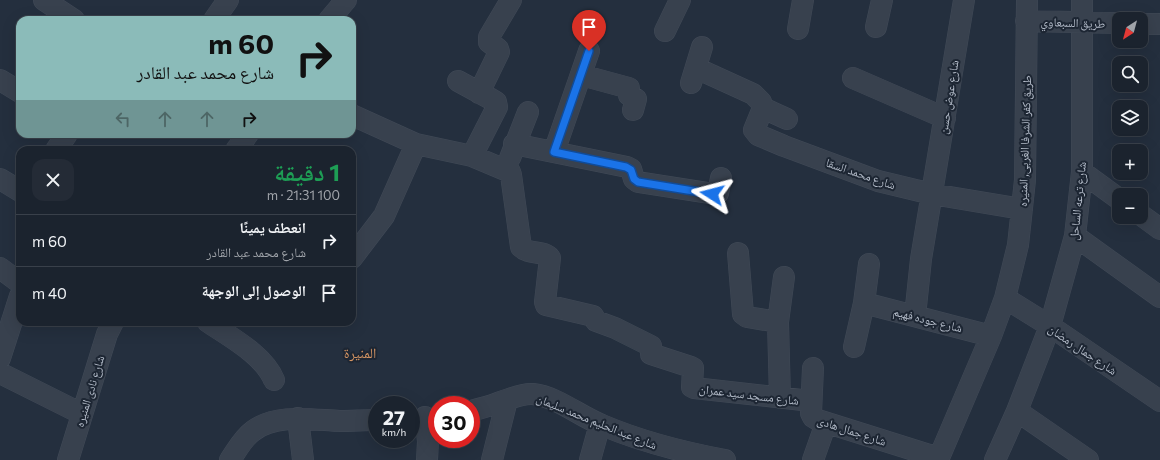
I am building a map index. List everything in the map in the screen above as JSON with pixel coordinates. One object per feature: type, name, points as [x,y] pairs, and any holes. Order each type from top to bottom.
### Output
[{"type":"street","points":[[44,0],[68,16]]},
{"type":"street","points":[[333,16],[346,0]]},
{"type":"street","points":[[479,92],[499,52],[498,49],[489,42],[489,37],[511,0]]},
{"type":"street","points":[[665,31],[680,0]]},
{"type":"street","points":[[798,29],[803,0]]},
{"type":"street","points":[[876,27],[882,0]]},
{"type":"street","name":"شارع عوض حسن","points":[[915,316],[921,259],[964,0]]},
{"type":"street","name":"طريق كفر الشرفا الغربى, المنيره","points":[[939,459],[991,336],[1005,298],[1018,245],[1025,180],[1027,0]]},
{"type":"street","name":"شارع ترعه الساحل","points":[[1000,457],[1050,326],[1076,236],[1082,172],[1082,0]]},
{"type":"street","name":"طريق السبعاوي","points":[[1026,21],[1112,23]]},
{"type":"street","points":[[1148,24],[1160,24]]},
{"type":"street","points":[[702,47],[693,76],[753,94],[761,102],[763,108],[787,120]]},
{"type":"street","points":[[554,152],[589,51]]},
{"type":"street","points":[[581,75],[630,88],[629,95],[636,99],[633,110]]},
{"type":"street","points":[[853,78],[945,118]]},
{"type":"street","points":[[0,80],[16,90]]},
{"type":"street","points":[[458,81],[496,102],[497,107],[472,156]]},
{"type":"street","name":"شارع محمد السقا","points":[[763,108],[754,130],[758,135],[784,146],[878,181],[932,194],[1022,209]]},
{"type":"street","points":[[356,117],[416,144],[472,156],[507,170],[514,144],[528,112]]},
{"type":"street","points":[[356,253],[384,216],[416,144]]},
{"type":"street","points":[[514,144],[626,167],[631,170],[634,179],[638,182],[715,194],[718,193],[721,178]]},
{"type":"street","name":"شارع مسجد سيد عمران","points":[[507,170],[511,175],[521,247],[527,251],[547,255],[550,258],[546,304],[593,316],[596,321],[622,331],[651,346],[651,354],[693,368],[692,384],[694,388],[811,401]]},
{"type":"street","points":[[1082,172],[1112,194]]},
{"type":"street","points":[[0,179],[16,189]]},
{"type":"street","points":[[1148,220],[1160,229]]},
{"type":"street","points":[[1076,236],[1160,297]]},
{"type":"street","points":[[738,253],[743,314],[747,318],[778,322]]},
{"type":"street","points":[[854,347],[864,303],[869,264]]},
{"type":"street","points":[[0,268],[16,280]]},
{"type":"street","points":[[780,398],[778,322],[784,277]]},
{"type":"street","name":"شارع جمال رمضان","points":[[1005,298],[1050,326],[1160,401]]},
{"type":"street","name":"شارع جوده فهيم","points":[[864,303],[991,336]]},
{"type":"street","points":[[0,358],[16,308]]},
{"type":"street","name":"شارع نادى المنيره","points":[[68,460],[107,334],[111,326]]},
{"type":"street","points":[[214,326],[258,358],[270,371],[274,380]]},
{"type":"street","name":"شارع جمال هادى","points":[[813,368],[811,413],[813,417],[826,423],[939,459]]},
{"type":"street","points":[[0,373],[82,414]]},
{"type":"street","name":"شارع عبد الحليم محمد سليمان","points":[[480,408],[519,396],[532,394],[544,396],[632,438],[666,448],[725,460]]},
{"type":"street","points":[[492,460],[507,400]]},
{"type":"street","points":[[1017,411],[1088,460]]},
{"type":"street","points":[[424,417],[428,441],[428,460]]},
{"type":"street","points":[[230,460],[246,437],[257,428],[270,422],[298,418],[340,421],[368,420]]},
{"type":"street","points":[[298,418],[303,460]]},
{"type":"street","points":[[813,460],[826,423]]},
{"type":"street","points":[[590,460],[600,424]]},
{"type":"district","name":"المنيرة","points":[[360,352]]},
{"type":"route","points":[[589,51],[554,152],[629,168],[634,179],[638,182],[712,194]]}]
